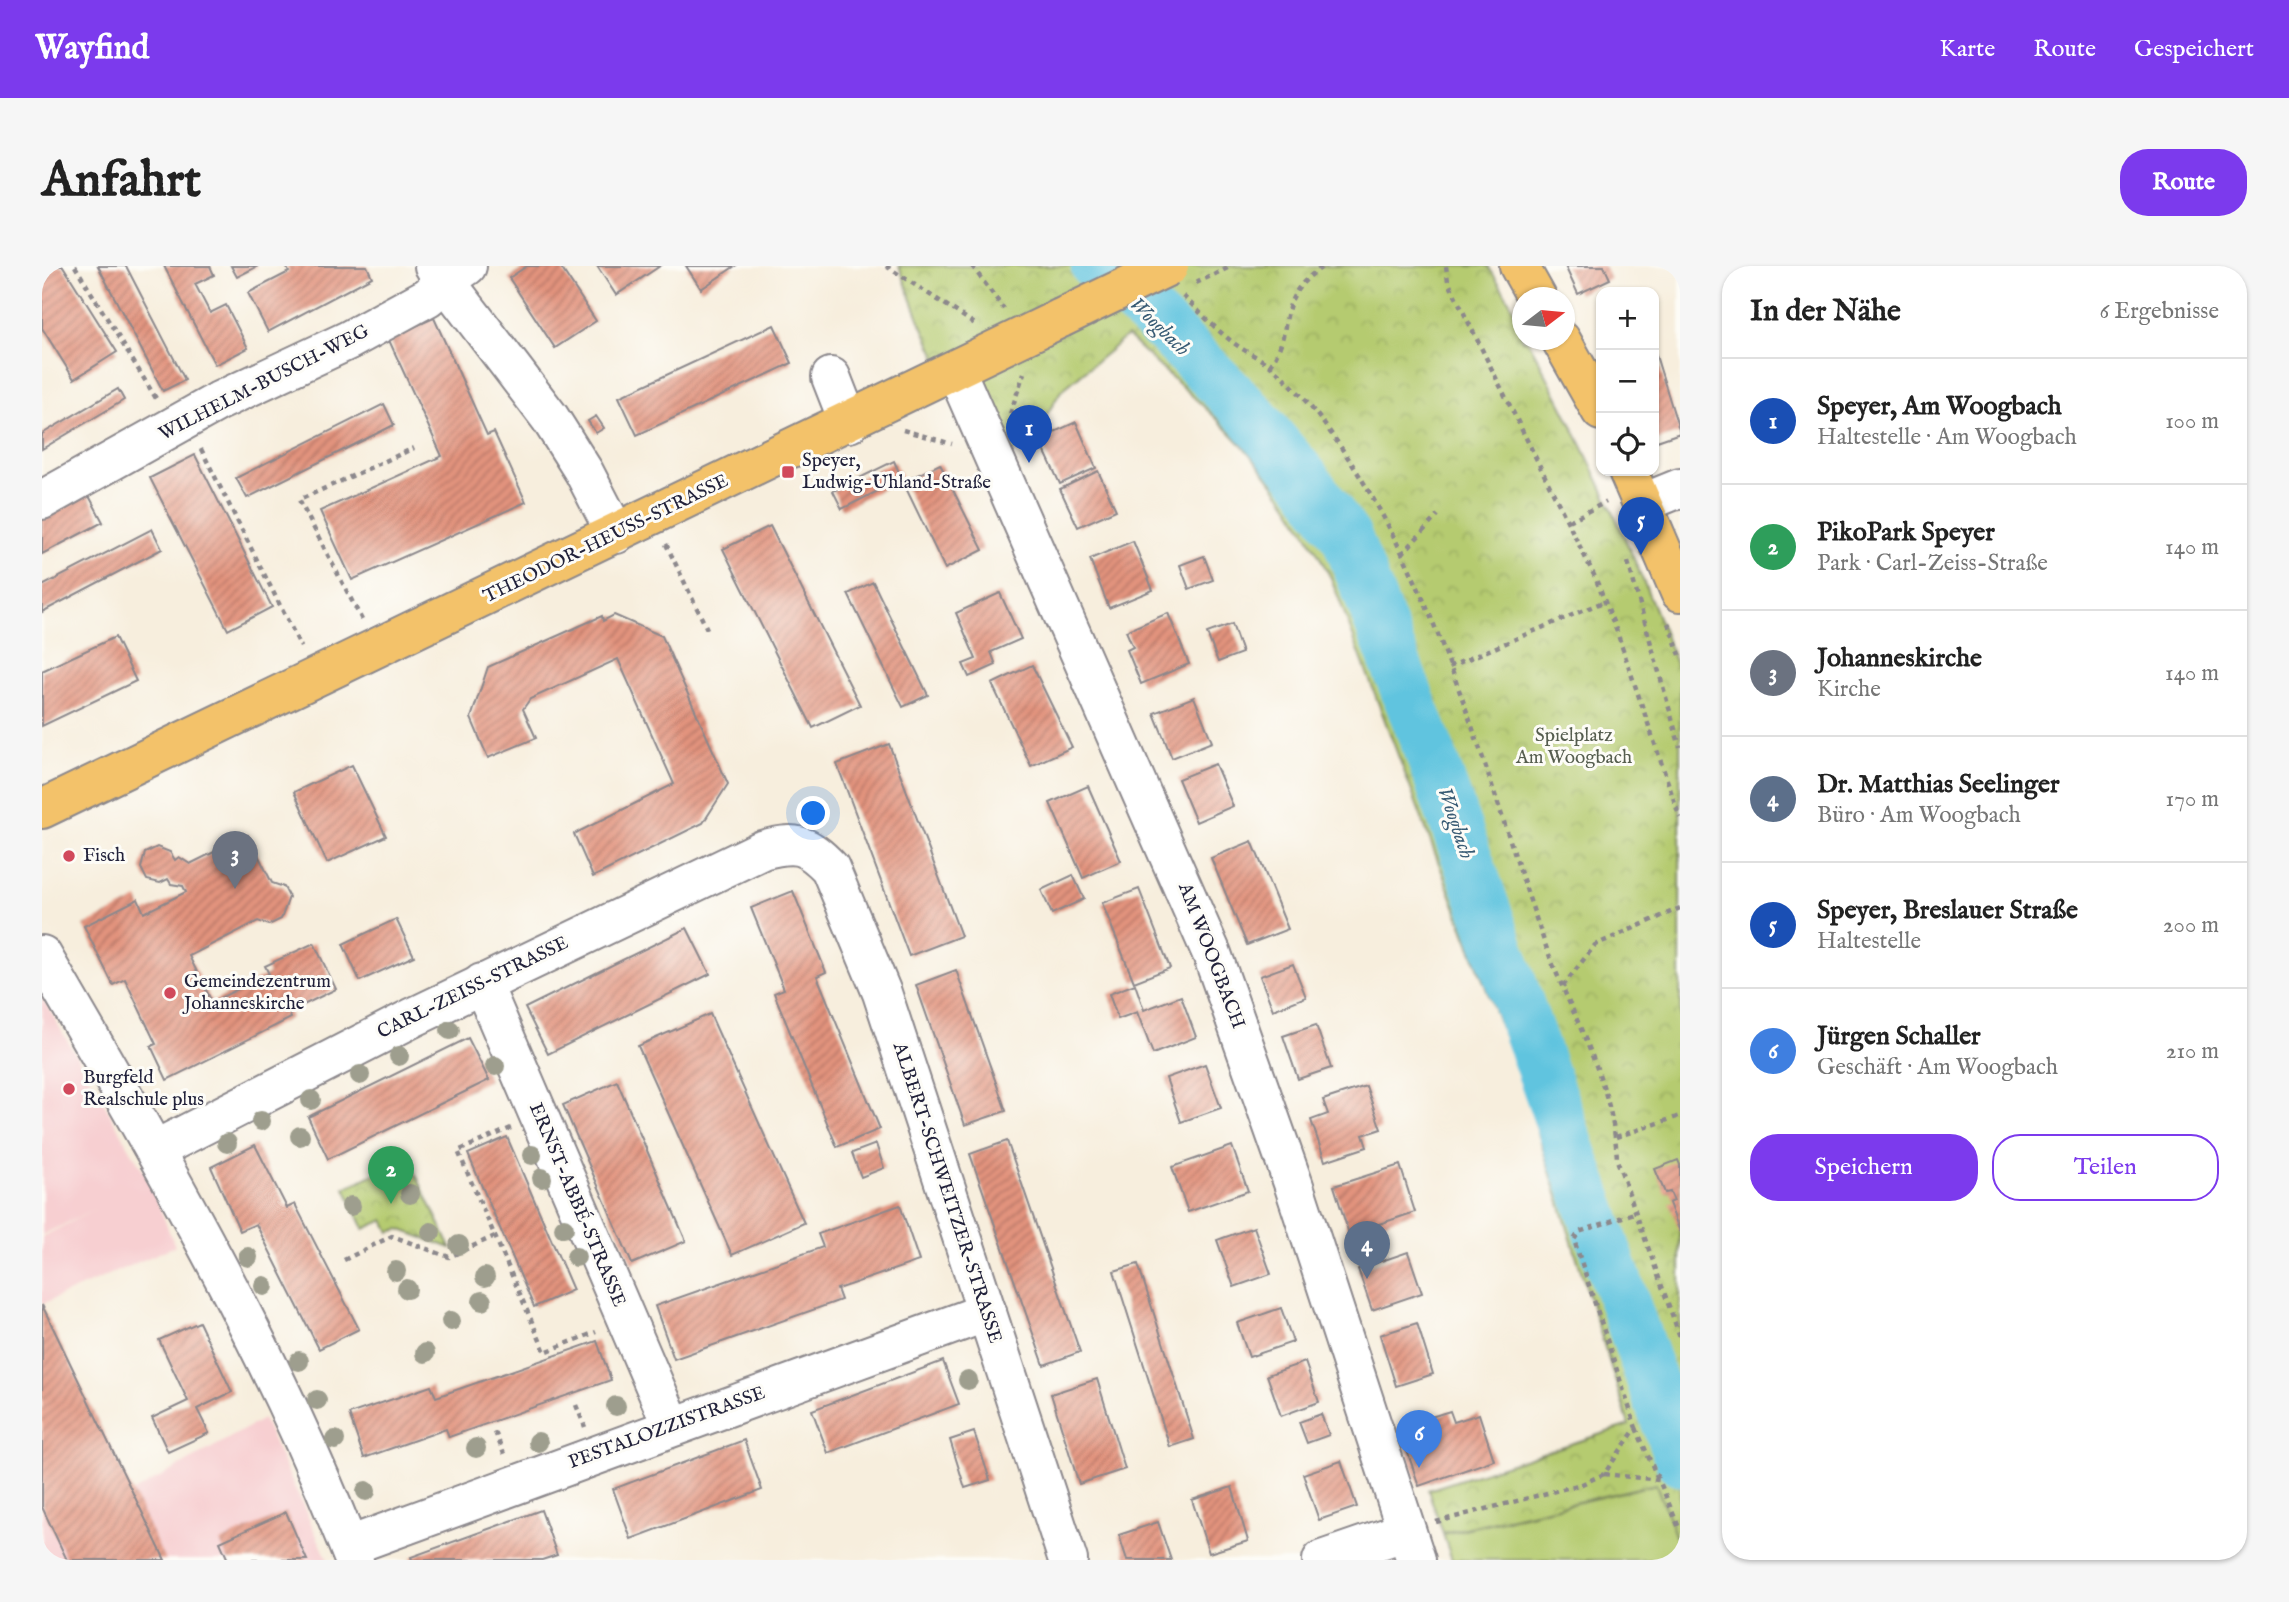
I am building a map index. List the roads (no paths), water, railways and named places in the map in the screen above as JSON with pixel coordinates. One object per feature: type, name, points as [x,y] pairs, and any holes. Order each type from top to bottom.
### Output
[{"type":"main road","points":[[1519,266],[1531,287]]},
{"type":"main road","name":"THEODOR-HEUSS-STRASSE","points":[[42,809],[849,423],[1061,318],[1175,280]]},
{"type":"main road","points":[[1567,350],[1596,402]]},
{"type":"main road","points":[[1628,491],[1680,592]]},
{"type":"street","name":"WILHELM-BUSCH-WEG","points":[[42,500],[182,422],[349,341],[428,297],[448,271]]},
{"type":"street","points":[[448,271],[550,418],[584,472],[616,534]]},
{"type":"street","name":"AM WOOGBACH","points":[[956,371],[1130,761],[1212,954],[1293,1183],[1411,1545]]},
{"type":"street","points":[[831,377],[849,423]]},
{"type":"street","points":[[1628,491],[1680,488]]},
{"type":"street","name":"CARL-ZEISS-STRASSE","points":[[155,1150],[259,1094],[482,983],[762,850],[797,844]]},
{"type":"street","name":"ALBERT-SCHWEITZER-STRASSE","points":[[797,844],[815,852],[830,868],[881,993],[1068,1560]]},
{"type":"street","points":[[42,954],[223,1273],[280,1388],[351,1553]]},
{"type":"street","name":"ERNST-ABBÉ-STRASSE","points":[[482,983],[672,1426]]},
{"type":"street","name":"PESTALOZZISTRASSE","points":[[351,1553],[672,1426],[987,1312]]},
{"type":"street","points":[[1322,1560],[1411,1545]]},
{"type":"waterway","name":"Woogbach","points":[[1096,266],[1168,331],[1250,414],[1304,478],[1347,538],[1429,750],[1680,1460]]},
{"type":"place","name":"Speyer, Am Woogbach","points":[[1029,463]]},
{"type":"place","name":"Speyer, Ludwig-Uhland-Straße","points":[[788,472]]},
{"type":"place","name":"Speyer, Breslauer Straße","points":[[1641,555]]},
{"type":"place","name":"Fisch","points":[[69,856]]},
{"type":"place","name":"Johanneskirche","points":[[235,889]]},
{"type":"place","name":"Gemeindezentrum Johanneskirche","points":[[170,993]]},
{"type":"place","name":"Burgfeld Realschule plus","points":[[69,1089]]},
{"type":"place","name":"PikoPark Speyer","points":[[391,1204]]},
{"type":"place","name":"Dr. Matthias Seelinger","points":[[1367,1279]]},
{"type":"place","name":"Jürgen Schaller","points":[[1419,1468]]},
{"type":"park label","name":"Spielplatz Am Woogbach","points":[[1574,747]]}]
